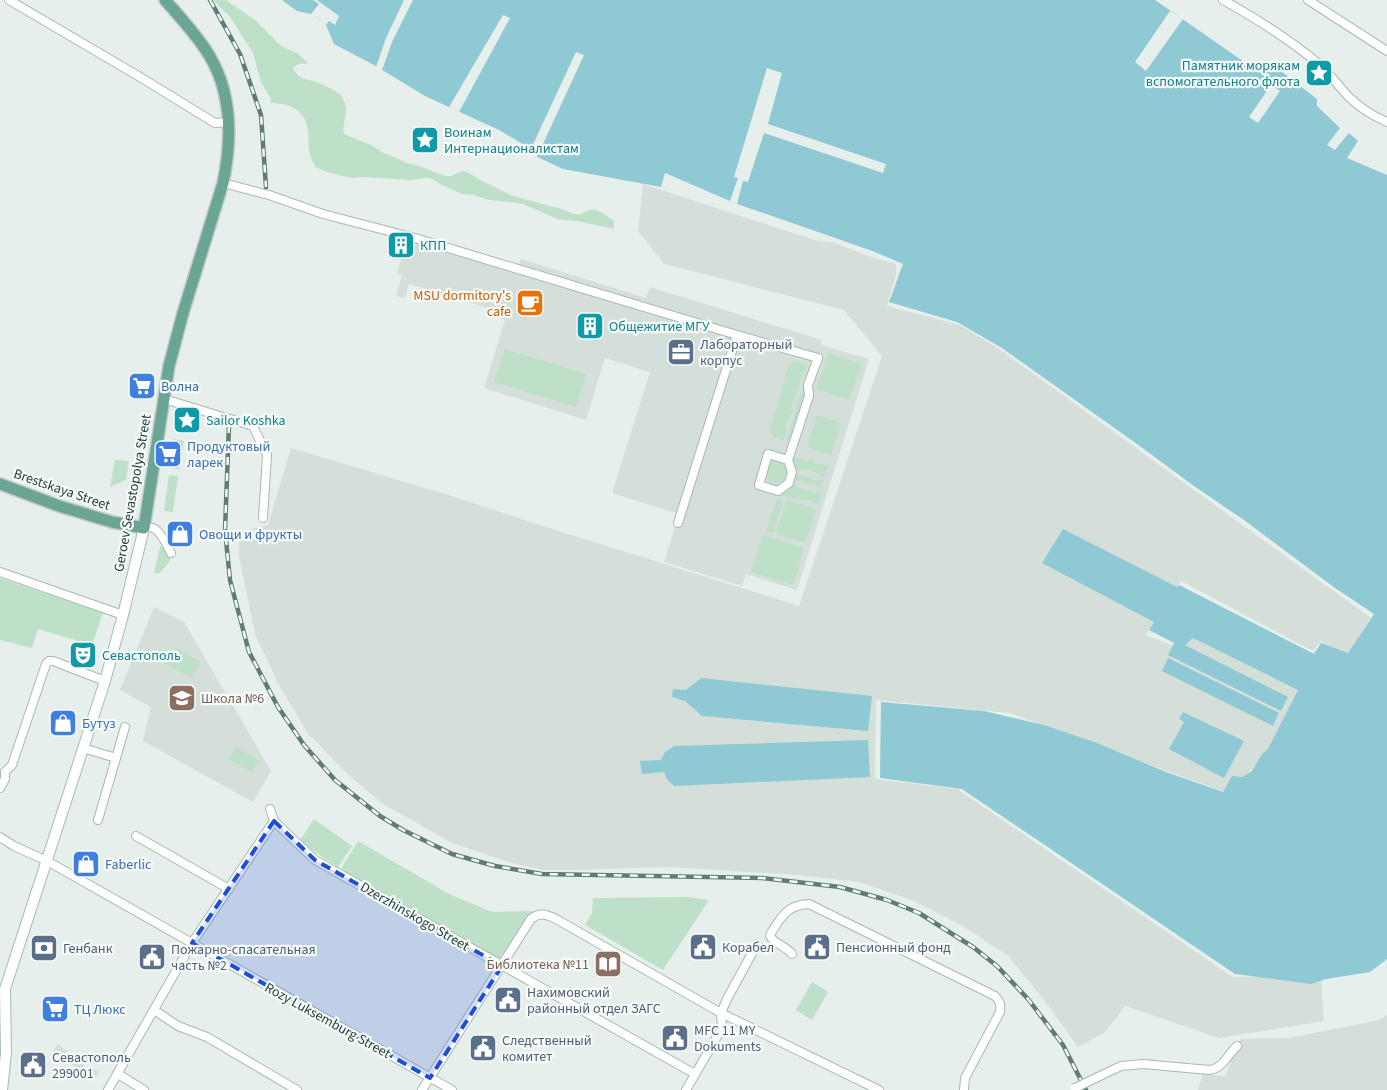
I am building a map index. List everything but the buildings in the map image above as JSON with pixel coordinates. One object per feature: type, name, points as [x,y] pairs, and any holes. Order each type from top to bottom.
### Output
[{"type":"main road","name":"Geroev Sevastopolya Street","points":[[2,1090],[6,1053],[2,996],[105,681],[123,615],[144,528],[169,366],[183,312],[223,183],[227,163],[229,122],[224,93],[209,56],[190,29],[165,0]]},
{"type":"main road","name":"Brestskaya Street","points":[[0,484],[59,506],[112,522],[144,528]]},
{"type":"street","points":[[9,0],[140,76],[215,123],[229,122]]},
{"type":"street","points":[[1223,0],[1259,20],[1296,46],[1322,67],[1364,110],[1387,122]]},
{"type":"street","points":[[1308,0],[1387,51]]},
{"type":"street","points":[[223,183],[269,195],[323,214],[415,238],[818,358],[808,385],[809,396],[788,460],[792,472],[789,483],[778,491],[759,485],[768,454],[788,460]]},
{"type":"street","points":[[678,523],[737,335]]},
{"type":"street","points":[[164,399],[254,426],[267,455],[264,518]]},
{"type":"street","points":[[144,528],[156,530],[171,553]]},
{"type":"street","points":[[0,572],[123,615]]},
{"type":"street","points":[[0,788],[5,779],[3,769],[12,765],[46,664],[49,661],[53,661],[105,681]]},
{"type":"street","points":[[98,820],[125,727]]},
{"type":"street","points":[[83,748],[116,758]]},
{"type":"street","points":[[108,1090],[192,944],[274,821],[270,809]]},
{"type":"street","name":"Dzerzhinskogo Street","points":[[274,821],[315,860],[695,1074]]},
{"type":"street","points":[[136,836],[229,889]]},
{"type":"street","name":"Rozy Luksemburg Street","points":[[0,837],[14,846],[47,861],[452,1090]]},
{"type":"street","points":[[792,954],[786,947],[772,940],[771,933],[786,911],[801,904],[809,904],[995,996],[1001,1006],[1000,1012],[965,1078],[964,1090]]},
{"type":"street","points":[[422,1090],[531,919],[537,915],[546,914],[721,1013],[879,1090]]},
{"type":"street","points":[[686,1090],[722,1028],[721,1013],[757,944]]},
{"type":"street","points":[[154,1010],[178,1026],[207,1038],[297,1090]]},
{"type":"street","points":[[1073,1089],[1121,1066],[1143,1064],[1214,1070],[1221,1065],[1237,1046]]},
{"type":"street","points":[[118,1074],[144,1090]]},
{"type":"highlighted area","points":[[274,821],[315,860],[502,966],[430,1078],[192,943]]},
{"type":"shaded area","points":[[643,184],[818,241],[832,242],[896,264],[896,275],[887,306],[960,325],[999,349],[1371,618],[1345,657],[1321,641],[1313,651],[1181,581],[1145,635],[1179,648],[1189,634],[1299,687],[1271,751],[1227,793],[1010,713],[876,700],[875,779],[957,789],[1233,977],[1321,976],[1324,1021],[1219,1038],[1125,1006],[1104,1033],[1078,1047],[1041,996],[1008,956],[963,926],[916,902],[860,882],[798,875],[670,867],[543,870],[508,862],[452,843],[383,804],[344,771],[307,732],[278,683],[255,634],[239,556],[239,532],[268,525],[291,448],[448,495],[799,606],[882,356],[844,310],[664,264],[638,231]]},
{"type":"shaded area","points":[[407,239],[516,273],[521,259],[646,298],[650,287],[822,340],[821,345],[869,359],[797,590],[746,574],[742,586],[664,562],[679,514],[612,493],[650,372],[605,358],[586,420],[484,388],[505,320],[487,314],[488,308],[409,284],[405,298],[396,296],[402,275],[397,273]]},
{"type":"shaded area","name":"Школа №6","points":[[154,607],[184,622],[271,771],[253,802],[143,741],[151,707],[120,690]]},
{"type":"shaded area","points":[[1387,1015],[1387,1090],[1198,1090],[1203,1073],[1225,1077],[1240,1039],[1288,1038],[1380,1020]]},
{"type":"shaded area","points":[[58,1044],[67,1051],[66,1054],[73,1058],[74,1056],[92,1071],[94,1069],[99,1072],[94,1079],[53,1052]]},
{"type":"green space","points":[[213,0],[226,0],[255,20],[281,46],[299,54],[308,64],[299,64],[293,69],[298,76],[319,83],[341,95],[346,107],[344,134],[407,163],[445,176],[451,176],[462,171],[467,172],[513,196],[576,214],[592,209],[599,211],[614,221],[614,229],[577,221],[560,220],[523,204],[489,200],[474,195],[462,194],[433,179],[352,178],[315,167],[309,151],[307,124],[304,118],[291,107],[271,103],[270,97],[261,82],[253,53],[230,17]]},
{"type":"green space","points":[[505,349],[586,374],[576,407],[494,382]]},
{"type":"green space","points":[[828,353],[862,364],[849,400],[816,389]]},
{"type":"green space","points":[[794,361],[807,364],[804,373],[802,373],[789,422],[787,421],[785,430],[787,431],[784,440],[776,438],[770,432],[770,429],[788,369]]},
{"type":"green space","points":[[809,366],[810,369],[804,387],[805,394],[790,442],[786,441]]},
{"type":"green space","points":[[817,415],[841,423],[831,455],[807,447]]},
{"type":"green space","points":[[173,439],[184,441],[179,469],[168,468]]},
{"type":"green space","points":[[791,456],[808,462],[809,460],[815,461],[814,463],[828,465],[825,477],[818,475],[818,473],[796,469]]},
{"type":"green space","points":[[115,460],[129,461],[126,480],[110,487]]},
{"type":"green space","points":[[776,461],[784,464],[787,472],[784,480],[776,483],[768,480],[765,472],[768,464]]},
{"type":"green space","points":[[796,474],[812,478],[812,480],[823,480],[821,488],[811,483],[810,485],[794,480]]},
{"type":"green space","points":[[169,475],[178,476],[173,512],[164,511]]},
{"type":"green space","points":[[792,485],[822,493],[819,505],[807,500],[800,500],[800,498],[796,497],[795,499],[779,495]]},
{"type":"green space","points":[[777,498],[783,500],[773,533],[766,531]]},
{"type":"green space","points":[[787,500],[816,509],[805,543],[776,534]]},
{"type":"green space","points":[[762,535],[804,548],[793,585],[751,572]]},
{"type":"green space","points":[[160,547],[164,547],[171,559],[160,573],[154,573]]},
{"type":"green space","points":[[0,578],[103,613],[92,645],[38,629],[32,648],[0,640]]},
{"type":"green space","points":[[176,647],[200,662],[191,678],[166,664]]},
{"type":"green space","points":[[236,747],[259,760],[252,772],[229,759]]},
{"type":"green space","points":[[314,819],[352,846],[338,867],[299,842]]},
{"type":"green space","points":[[358,841],[449,894],[492,912],[533,911],[501,964],[341,869]]},
{"type":"green space","points":[[687,897],[709,900],[663,970],[585,925],[592,913],[593,898]]},
{"type":"green space","points":[[812,982],[828,992],[812,1020],[796,1010]]},
{"type":"water","points":[[282,0],[1155,0],[1260,73],[1268,61],[1317,99],[1317,106],[1340,128],[1327,145],[1335,150],[1349,133],[1358,141],[1347,158],[1387,175],[1387,959],[1370,972],[1326,979],[1311,984],[1235,974],[962,789],[880,778],[881,702],[984,711],[1044,725],[1097,743],[1166,772],[1223,792],[1232,776],[1242,777],[1252,771],[1262,754],[1268,749],[1298,690],[1193,638],[1185,645],[1288,697],[1281,711],[1168,655],[1174,643],[1149,630],[1154,622],[1042,563],[1063,529],[1177,587],[1179,585],[1314,654],[1321,643],[1348,653],[1374,614],[1335,588],[1244,520],[1002,348],[957,322],[889,302],[903,264],[875,252],[737,204],[665,173],[661,187],[563,169],[529,153],[521,143],[499,130],[425,96],[374,65],[334,44],[326,25],[311,14],[297,11]]},
{"type":"water","points":[[1168,658],[1279,713],[1273,726],[1162,671]]},
{"type":"water","points":[[701,678],[872,696],[868,731],[702,716],[685,701],[672,697],[673,689],[686,690]]},
{"type":"water","points":[[1183,712],[1244,741],[1224,778],[1169,749],[1184,722],[1179,719]]},
{"type":"water","points":[[868,740],[870,777],[674,786],[667,779],[664,772],[642,774],[640,761],[661,760],[665,752],[674,746]]},
{"type":"pier","points":[[313,0],[317,0],[339,16],[335,25],[329,21],[326,25],[311,14],[319,4]]},
{"type":"pier","points":[[404,0],[413,0],[392,42],[382,70],[376,67],[386,38]]},
{"type":"pier","points":[[1170,11],[1183,19],[1146,71],[1135,62]]},
{"type":"pier","points":[[503,15],[510,18],[459,112],[449,107]]},
{"type":"pier","points":[[576,52],[584,55],[537,157],[529,153]]},
{"type":"pier","points":[[767,68],[782,73],[768,124],[886,164],[883,173],[764,133],[748,182],[743,181],[737,204],[730,201],[738,178],[734,177]]},
{"type":"pier","points":[[1271,85],[1280,91],[1258,123],[1249,117]]},
{"type":"railway","points":[[210,0],[240,54],[261,115],[266,187]]},
{"type":"railway","points":[[229,425],[225,530],[230,580],[249,652],[278,707],[304,745],[335,780],[380,816],[403,830],[452,854],[495,866],[542,874],[762,878],[840,887],[887,900],[919,913],[973,947],[997,966],[1028,999],[1063,1045],[1086,1090]]},
{"type":"place","name":"Памятник морякам вспомогательного флота","points":[[1319,73]]},
{"type":"place","name":"Воинам Интернационалистам","points":[[425,140]]},
{"type":"place","name":"КПП","points":[[401,245]]},
{"type":"place","name":"MSU dormitory's cafe","points":[[530,303]]},
{"type":"place","name":"Общежитие МГУ","points":[[590,326]]},
{"type":"place","name":"Лабораторный корпус","points":[[681,352]]},
{"type":"place","name":"Волна","points":[[142,386]]},
{"type":"place","name":"Sailor Koshka","points":[[187,420]]},
{"type":"place","name":"Продуктовый ларек","points":[[168,454]]},
{"type":"place","name":"Овощи и фрукты","points":[[180,534]]},
{"type":"place","name":"Севастополь","points":[[83,655]]},
{"type":"place","name":"Школа №6","points":[[182,698]]},
{"type":"place","name":"Бутуз","points":[[63,723]]},
{"type":"place","name":"Faberlic","points":[[86,864]]},
{"type":"place","name":"Корабел","points":[[703,947]]},
{"type":"place","name":"Пенсионный фонд","points":[[817,947]]},
{"type":"place","name":"Генбанк","points":[[44,948]]},
{"type":"place","name":"Пожарно-спасательная часть №2","points":[[152,957]]},
{"type":"place","name":"Библиотека №11","points":[[608,964]]},
{"type":"place","name":"Нахимовский районный отдел ЗАГС","points":[[508,1000]]},
{"type":"place","name":"ТЦ Люкс","points":[[55,1009]]},
{"type":"place","name":"MFC 11 MY Dokuments","points":[[675,1038]]},
{"type":"place","name":"Следственный комитет","points":[[483,1048]]},
{"type":"place","name":"Севастополь 299001","points":[[33,1065]]}]
